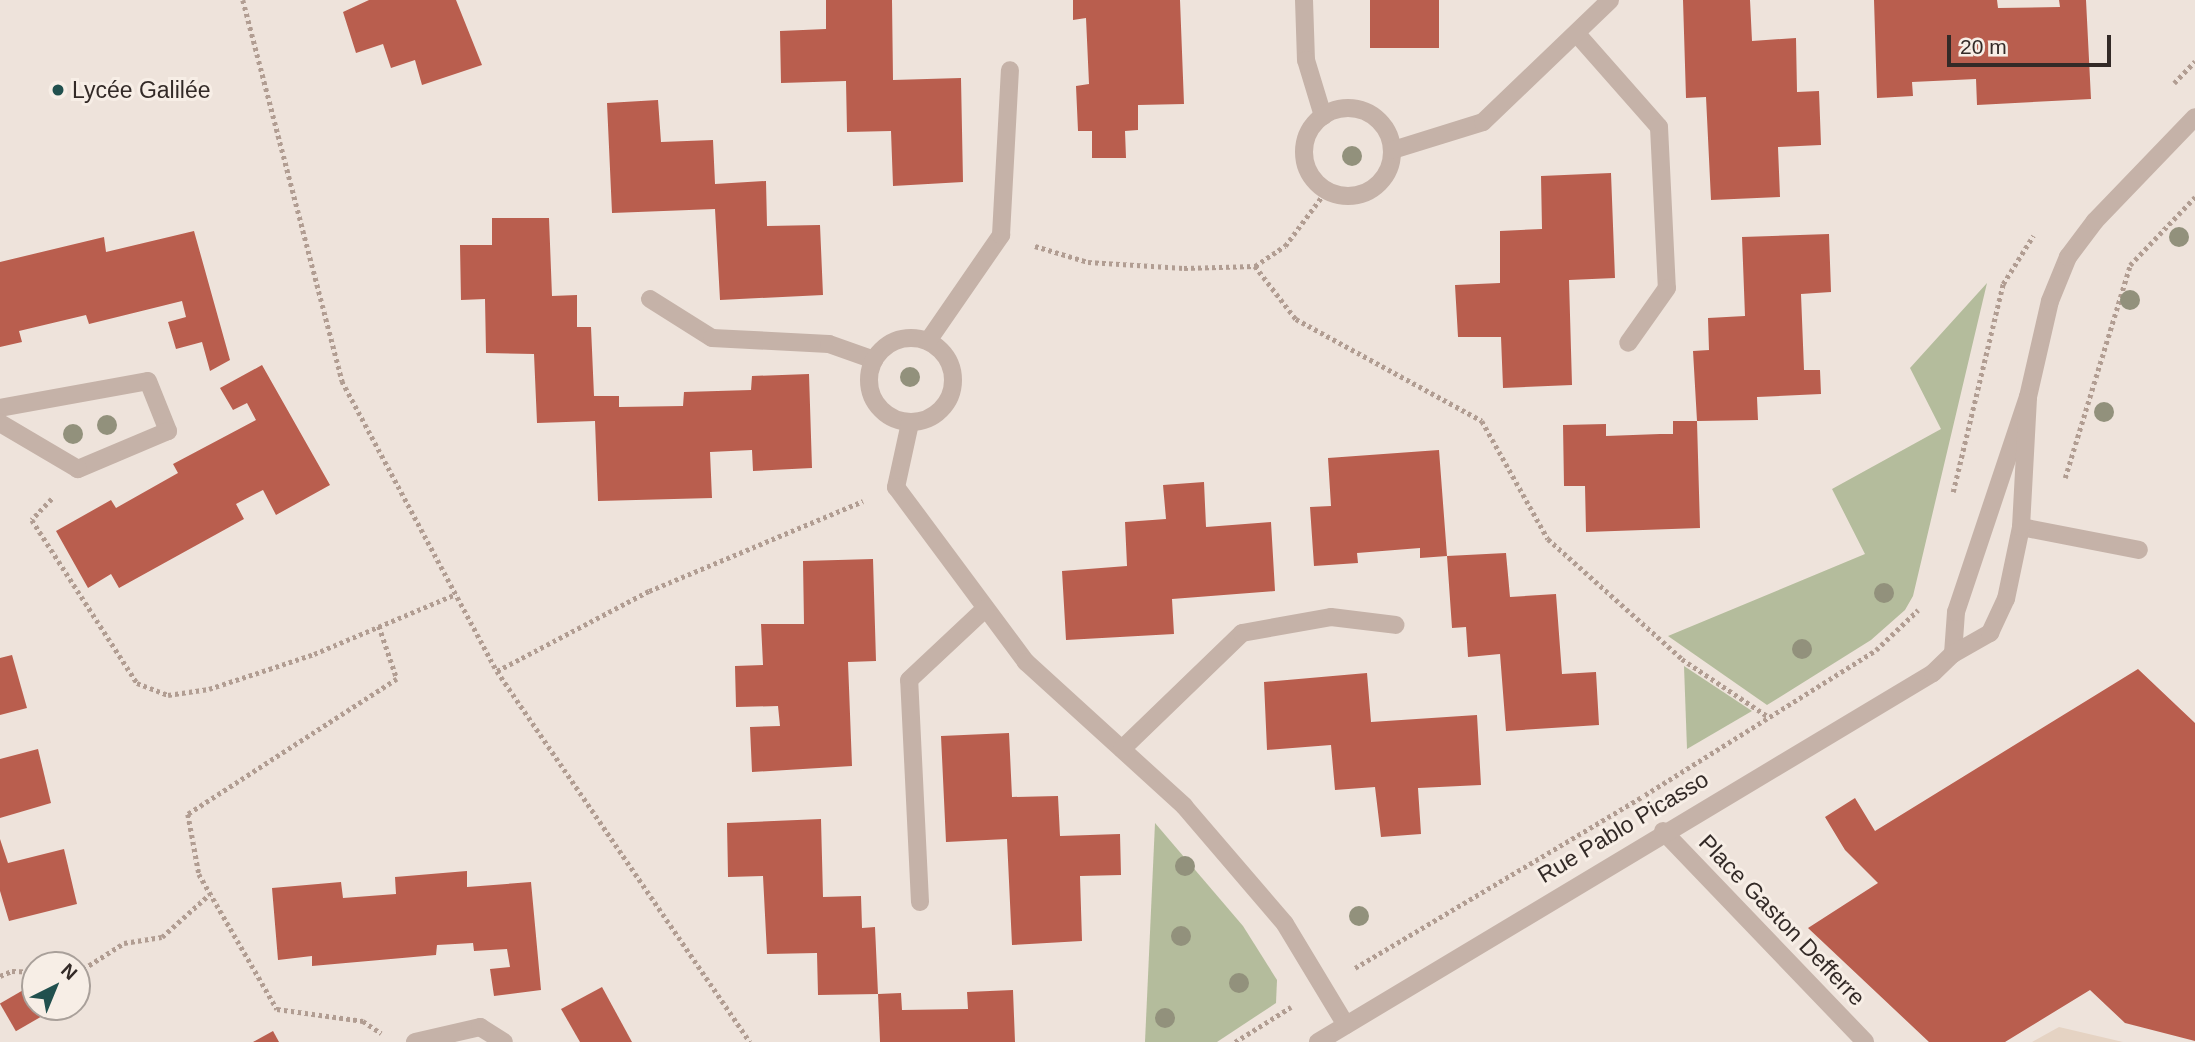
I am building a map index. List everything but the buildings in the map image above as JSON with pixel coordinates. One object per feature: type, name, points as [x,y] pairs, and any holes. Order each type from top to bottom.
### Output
[{"type":"street","points":[[1304,0],[1306,60],[1322,116]]},
{"type":"street","points":[[1393,150],[1483,122],[1610,0]]},
{"type":"street","points":[[1577,34],[1659,127],[1667,288],[1629,343]]},
{"type":"street","points":[[928,341],[1001,235],[1010,70]]},
{"type":"street","points":[[1335,110],[1362,110],[1384,125],[1393,150],[1388,173],[1372,190],[1350,197],[1326,191],[1305,161],[1307,136],[1322,116],[1335,110]]},
{"type":"street","name":"Rue Pablo Picasso","points":[[1953,654],[1956,612],[2028,397],[2050,301],[2068,257],[2095,221],[2195,117]]},
{"type":"street","points":[[650,299],[712,338],[829,344],[874,360]]},
{"type":"street","points":[[928,341],[949,361],[953,390],[938,414],[910,423],[896,420],[874,401],[869,388],[874,360],[892,342],[928,341]]},
{"type":"street","points":[[0,408],[148,381],[168,431],[78,469],[0,423]]},
{"type":"street","name":"Rue Pablo Picasso","points":[[1318,1042],[1663,831],[1933,673],[1953,654],[1990,633],[2006,599],[2021,527],[2028,397]]},
{"type":"street","points":[[910,423],[896,486],[1026,662],[1184,806],[1285,924],[1346,1025]]},
{"type":"street","points":[[2021,527],[2058,532],[2139,550]]},
{"type":"street","points":[[920,902],[909,680],[985,608]]},
{"type":"street","points":[[1122,749],[1242,633],[1331,617],[1396,625]]},
{"type":"street","name":"Place Gaston Defferre","points":[[1663,831],[1865,1042]]},
{"type":"street","points":[[415,1042],[480,1027],[504,1042]]},
{"type":"path","points":[[243,0],[342,381],[497,671],[750,1042]]},
{"type":"path","points":[[2167,91],[2195,61]]},
{"type":"path","points":[[1001,235],[1088,262],[1184,268],[1255,266],[1284,246],[1326,191]]},
{"type":"path","points":[[2058,532],[2067,465],[2130,265],[2195,197]]},
{"type":"path","points":[[1952,497],[2003,284],[2037,231]]},
{"type":"path","points":[[1255,266],[1296,319],[1482,421],[1548,539],[1682,659],[1767,716]]},
{"type":"path","points":[[78,469],[32,520],[137,683],[168,695],[209,689],[314,654],[456,594]]},
{"type":"path","points":[[497,671],[649,592],[896,486]]},
{"type":"path","points":[[1235,1042],[1642,796],[1876,650],[1923,604]]},
{"type":"path","points":[[379,626],[397,679],[188,814],[199,874],[277,1009],[363,1021],[384,1035]]},
{"type":"path","points":[[1642,796],[1663,831]]},
{"type":"path","points":[[91,963],[124,943],[162,937],[210,894]]},
{"type":"path","points":[[0,976],[12,971],[21,971]]},
{"type":"green space","points":[[1987,283],[1913,596],[1905,610],[1871,640],[1767,705],[1668,636],[1865,554],[1832,489],[1941,429],[1910,368]]},
{"type":"green space","points":[[1684,666],[1752,711],[1687,749]]},
{"type":"green space","points":[[1155,823],[1243,926],[1277,980],[1276,1003],[1217,1042],[1145,1042]]},
{"type":"shaded area","points":[[2059,1027],[2123,1042],[2032,1042]]},
{"type":"place","name":"Lycée Galilée","points":[[58,90]]}]
